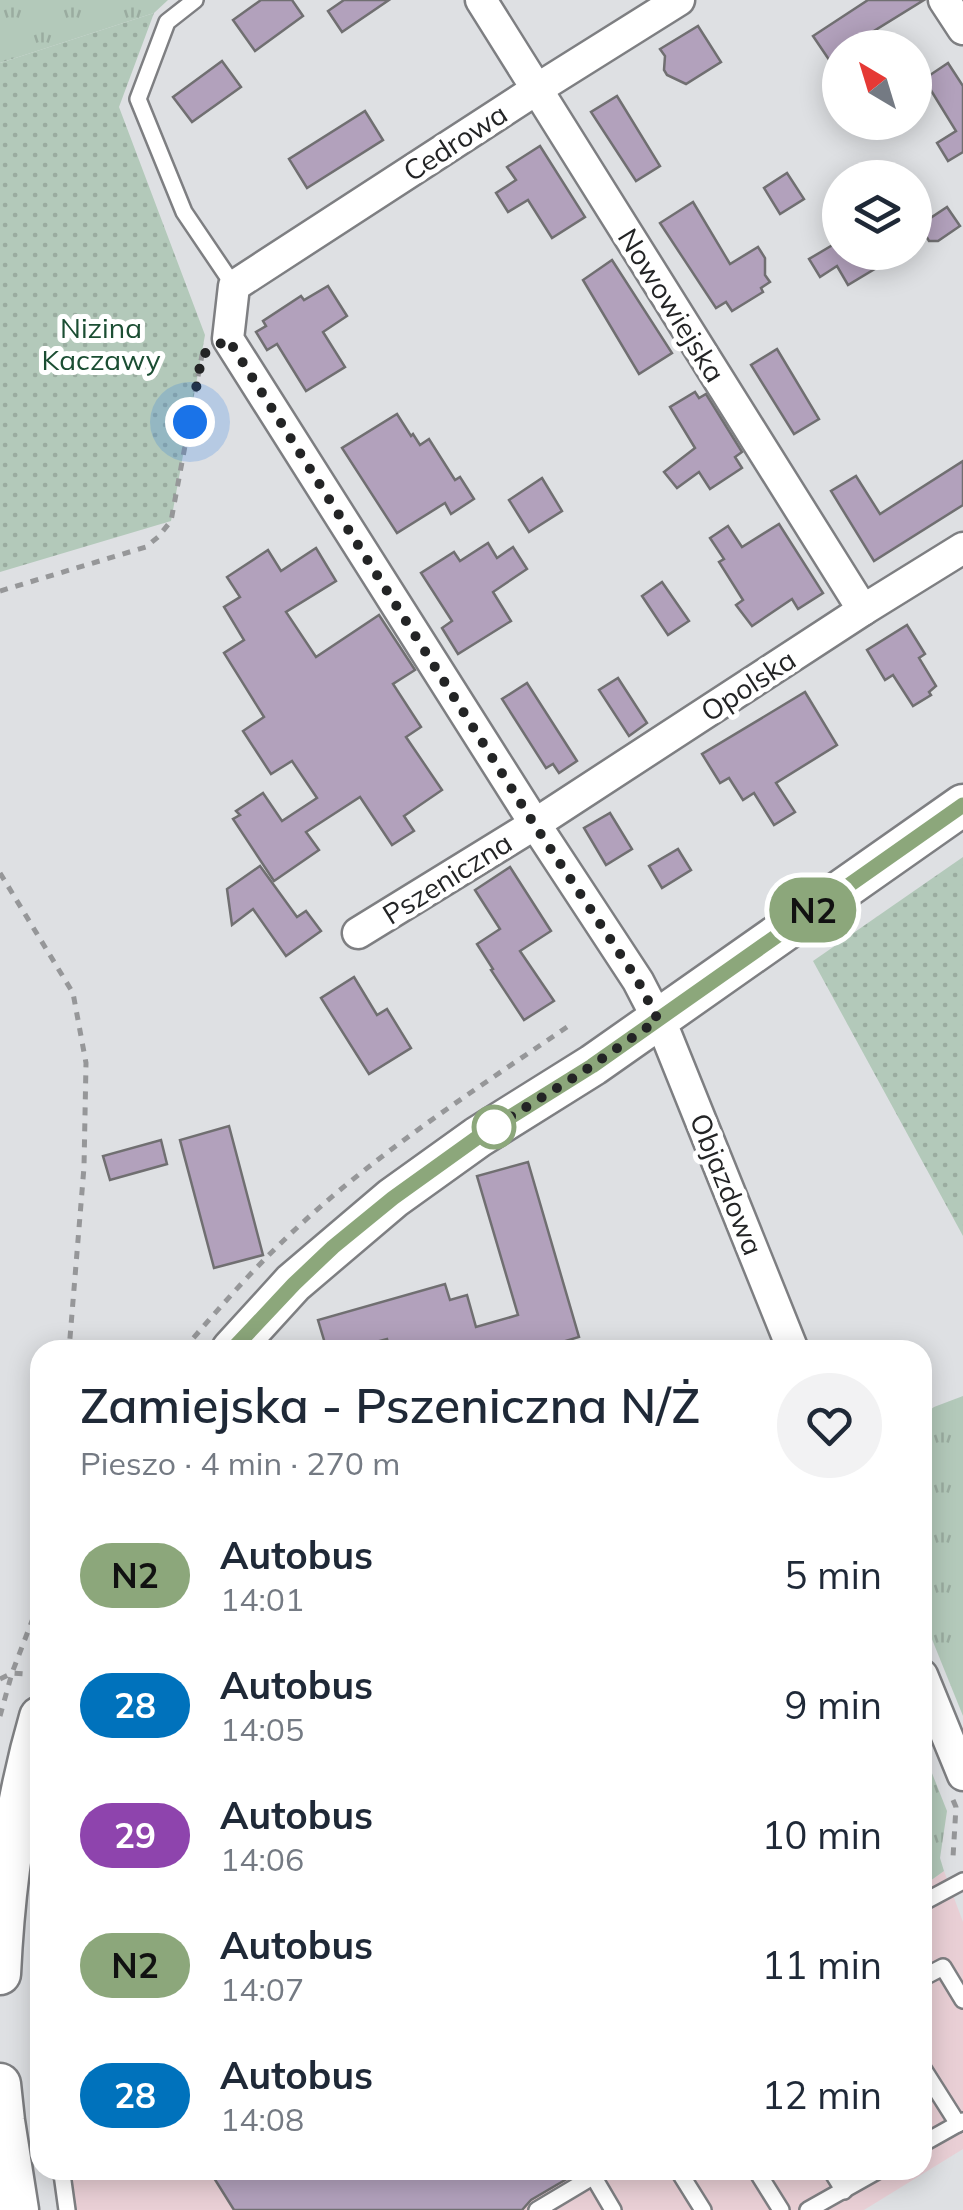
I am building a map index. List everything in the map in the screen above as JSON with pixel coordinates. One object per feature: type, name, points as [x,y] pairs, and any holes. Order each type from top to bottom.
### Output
[{"type":"street","name":"Nowowiejska","points":[[480,0],[863,610]]},
{"type":"street","name":"Cedrowa","points":[[234,286],[679,0]]},
{"type":"street","points":[[944,0],[963,29]]},
{"type":"street","points":[[228,339],[234,286]]},
{"type":"street","name":"Pszeniczna","points":[[228,339],[534,824],[638,981],[658,1020]]},
{"type":"street","name":"Opolska","points":[[534,824],[963,548]]},
{"type":"street","points":[[241,1340],[333,1247],[393,1198],[478,1137],[658,1020],[963,805]]},
{"type":"street","name":"Pszeniczna","points":[[358,933],[534,824]]},
{"type":"street","name":"Objazdowa","points":[[658,1020],[789,1340]]},
{"type":"street","points":[[932,1707],[956,1783]]},
{"type":"street","points":[[0,1974],[7,1886],[30,1755]]},
{"type":"street","points":[[0,2084],[18,2210]]},
{"type":"lane","points":[[195,0],[167,22],[138,99],[184,212],[234,286]]},
{"type":"lane","points":[[932,1898],[963,1881]]},
{"type":"lane","points":[[932,1973],[943,1967],[963,2000]]},
{"type":"lane","points":[[932,2081],[960,2122],[932,2138]]},
{"type":"lane","points":[[63,2180],[68,2210]]},
{"type":"lane","points":[[537,2210],[586,2180]]},
{"type":"lane","points":[[601,2180],[613,2210]]},
{"type":"lane","points":[[684,2180],[703,2210]]},
{"type":"lane","points":[[762,2180],[780,2210]]},
{"type":"lane","points":[[837,2180],[844,2191]]},
{"type":"lane","points":[[808,2210],[862,2180]]},
{"type":"path","points":[[0,591],[146,546],[158,537],[171,521],[202,355],[228,339]]},
{"type":"path","points":[[0,873],[72,993],[86,1063],[84,1168],[69,1340]]},
{"type":"path","points":[[0,1716],[30,1626]]},
{"type":"path","points":[[0,1679],[12,1673],[30,1674]]},
{"type":"path","points":[[956,1783],[952,1857],[963,1881]]},
{"type":"shaded area","points":[[944,1871],[963,1922],[963,2149],[932,2168],[932,1880]]},
{"type":"shaded area","points":[[59,2180],[913,2180],[864,2210],[63,2210]]},
{"type":"green space","points":[[0,0],[168,0],[154,13],[0,63]]},
{"type":"green space","name":"Nizina Kaczawy","points":[[154,13],[119,107],[205,335],[171,521],[0,572],[0,63]]},
{"type":"green space","points":[[963,857],[963,1236],[813,961]]},
{"type":"green space","points":[[963,1396],[963,1716],[932,1639],[934,1407]]},
{"type":"green space","points":[[932,1773],[947,1811],[940,1858],[944,1871],[932,1880]]},
{"type":"building","points":[[261,0],[292,0],[303,16],[255,51],[233,20]]},
{"type":"building","points":[[344,0],[389,0],[342,32],[328,11]]},
{"type":"building","points":[[868,0],[924,0],[876,30],[822,30]]},
{"type":"building","points":[[698,26],[721,62],[686,84],[667,75],[665,56],[660,49]]},
{"type":"building","points":[[822,30],[822,49],[813,36]]},
{"type":"building","points":[[222,61],[241,87],[192,122],[173,97]]},
{"type":"building","points":[[948,63],[963,86],[963,152],[948,161],[937,143],[956,131],[932,92],[932,74]]},
{"type":"building","points":[[617,96],[660,166],[636,181],[591,112]]},
{"type":"building","points":[[365,111],[383,140],[307,188],[289,159]]},
{"type":"building","points":[[540,146],[585,217],[552,238],[528,200],[508,212],[496,193],[516,180],[507,167]]},
{"type":"building","points":[[787,173],[804,199],[780,214],[764,188]]},
{"type":"building","points":[[693,202],[730,264],[758,247],[765,258],[765,275],[770,282],[761,288],[763,292],[732,311],[726,302],[716,308],[660,223]]},
{"type":"building","points":[[947,207],[960,226],[932,241],[932,217]]},
{"type":"building","points":[[822,251],[822,270],[831,270],[820,277],[809,259]]},
{"type":"building","points":[[612,260],[672,353],[639,374],[583,280]]},
{"type":"building","points":[[839,270],[873,270],[848,285]]},
{"type":"building","points":[[328,286],[347,316],[323,332],[345,367],[306,391],[277,344],[267,350],[256,332],[266,326],[263,321],[301,296],[304,300]]},
{"type":"building","points":[[777,349],[819,419],[794,434],[751,365]]},
{"type":"building","points":[[695,392],[699,398],[706,394],[742,452],[735,457],[742,468],[710,489],[699,472],[677,488],[664,472],[695,448],[670,407]]},
{"type":"building","points":[[397,414],[420,445],[429,439],[455,480],[460,477],[474,499],[451,514],[445,503],[397,533],[342,448]]},
{"type":"building","points":[[963,461],[963,505],[874,561],[831,491],[856,476],[880,514]]},
{"type":"building","points":[[542,478],[562,511],[529,532],[509,500]]},
{"type":"building","points":[[779,524],[823,593],[798,609],[792,599],[752,626],[736,605],[743,600],[719,562],[724,559],[710,538],[728,526],[742,547]]},
{"type":"building","points":[[488,543],[497,558],[513,547],[527,569],[493,592],[511,621],[458,654],[442,628],[452,621],[421,573],[454,552],[460,561]]},
{"type":"building","points":[[316,548],[336,581],[286,612],[316,657],[379,615],[415,670],[393,684],[421,727],[406,737],[442,790],[404,816],[414,831],[392,845],[360,797],[306,832],[319,850],[274,881],[233,819],[240,815],[236,811],[263,793],[282,821],[317,798],[292,761],[271,774],[243,731],[264,717],[224,653],[244,640],[224,607],[240,597],[227,577],[268,550],[281,571]]},
{"type":"building","points":[[662,582],[689,621],[668,635],[642,596]]},
{"type":"building","points":[[907,625],[925,654],[919,658],[936,686],[929,692],[931,695],[913,706],[893,675],[885,680],[867,650]]},
{"type":"building","points":[[618,678],[647,723],[629,736],[599,690]]},
{"type":"building","points":[[527,683],[577,761],[559,773],[553,764],[546,768],[502,699]]},
{"type":"building","points":[[805,692],[837,745],[776,783],[795,812],[774,825],[754,793],[743,800],[729,778],[720,783],[702,754]]},
{"type":"building","points":[[610,813],[632,849],[606,865],[584,828]]},
{"type":"building","points":[[678,849],[691,870],[662,888],[649,866]]},
{"type":"building","points":[[260,866],[297,917],[306,911],[321,931],[286,956],[253,909],[232,925],[227,889]]},
{"type":"building","points":[[510,867],[551,931],[520,951],[554,1001],[524,1020],[477,944],[500,929],[475,890]]},
{"type":"building","points":[[354,977],[377,1015],[387,1009],[411,1048],[369,1074],[321,998]]},
{"type":"building","points":[[229,1126],[263,1255],[214,1268],[180,1140]]},
{"type":"building","points":[[161,1140],[167,1164],[110,1180],[103,1156]]},
{"type":"building","points":[[528,1162],[579,1337],[324,1340],[318,1320],[445,1284],[450,1300],[467,1295],[476,1327],[518,1315],[477,1176]]},
{"type":"building","points":[[215,2180],[565,2180],[531,2200],[522,2210],[234,2210]]},
{"type":"bus line","name":"N2","points":[[240,1340],[333,1247],[393,1198],[478,1137],[592,1066],[963,805]]},
{"type":"route","points":[[190,422],[202,355],[228,339],[534,824],[638,981],[658,1020],[494,1127]]}]
